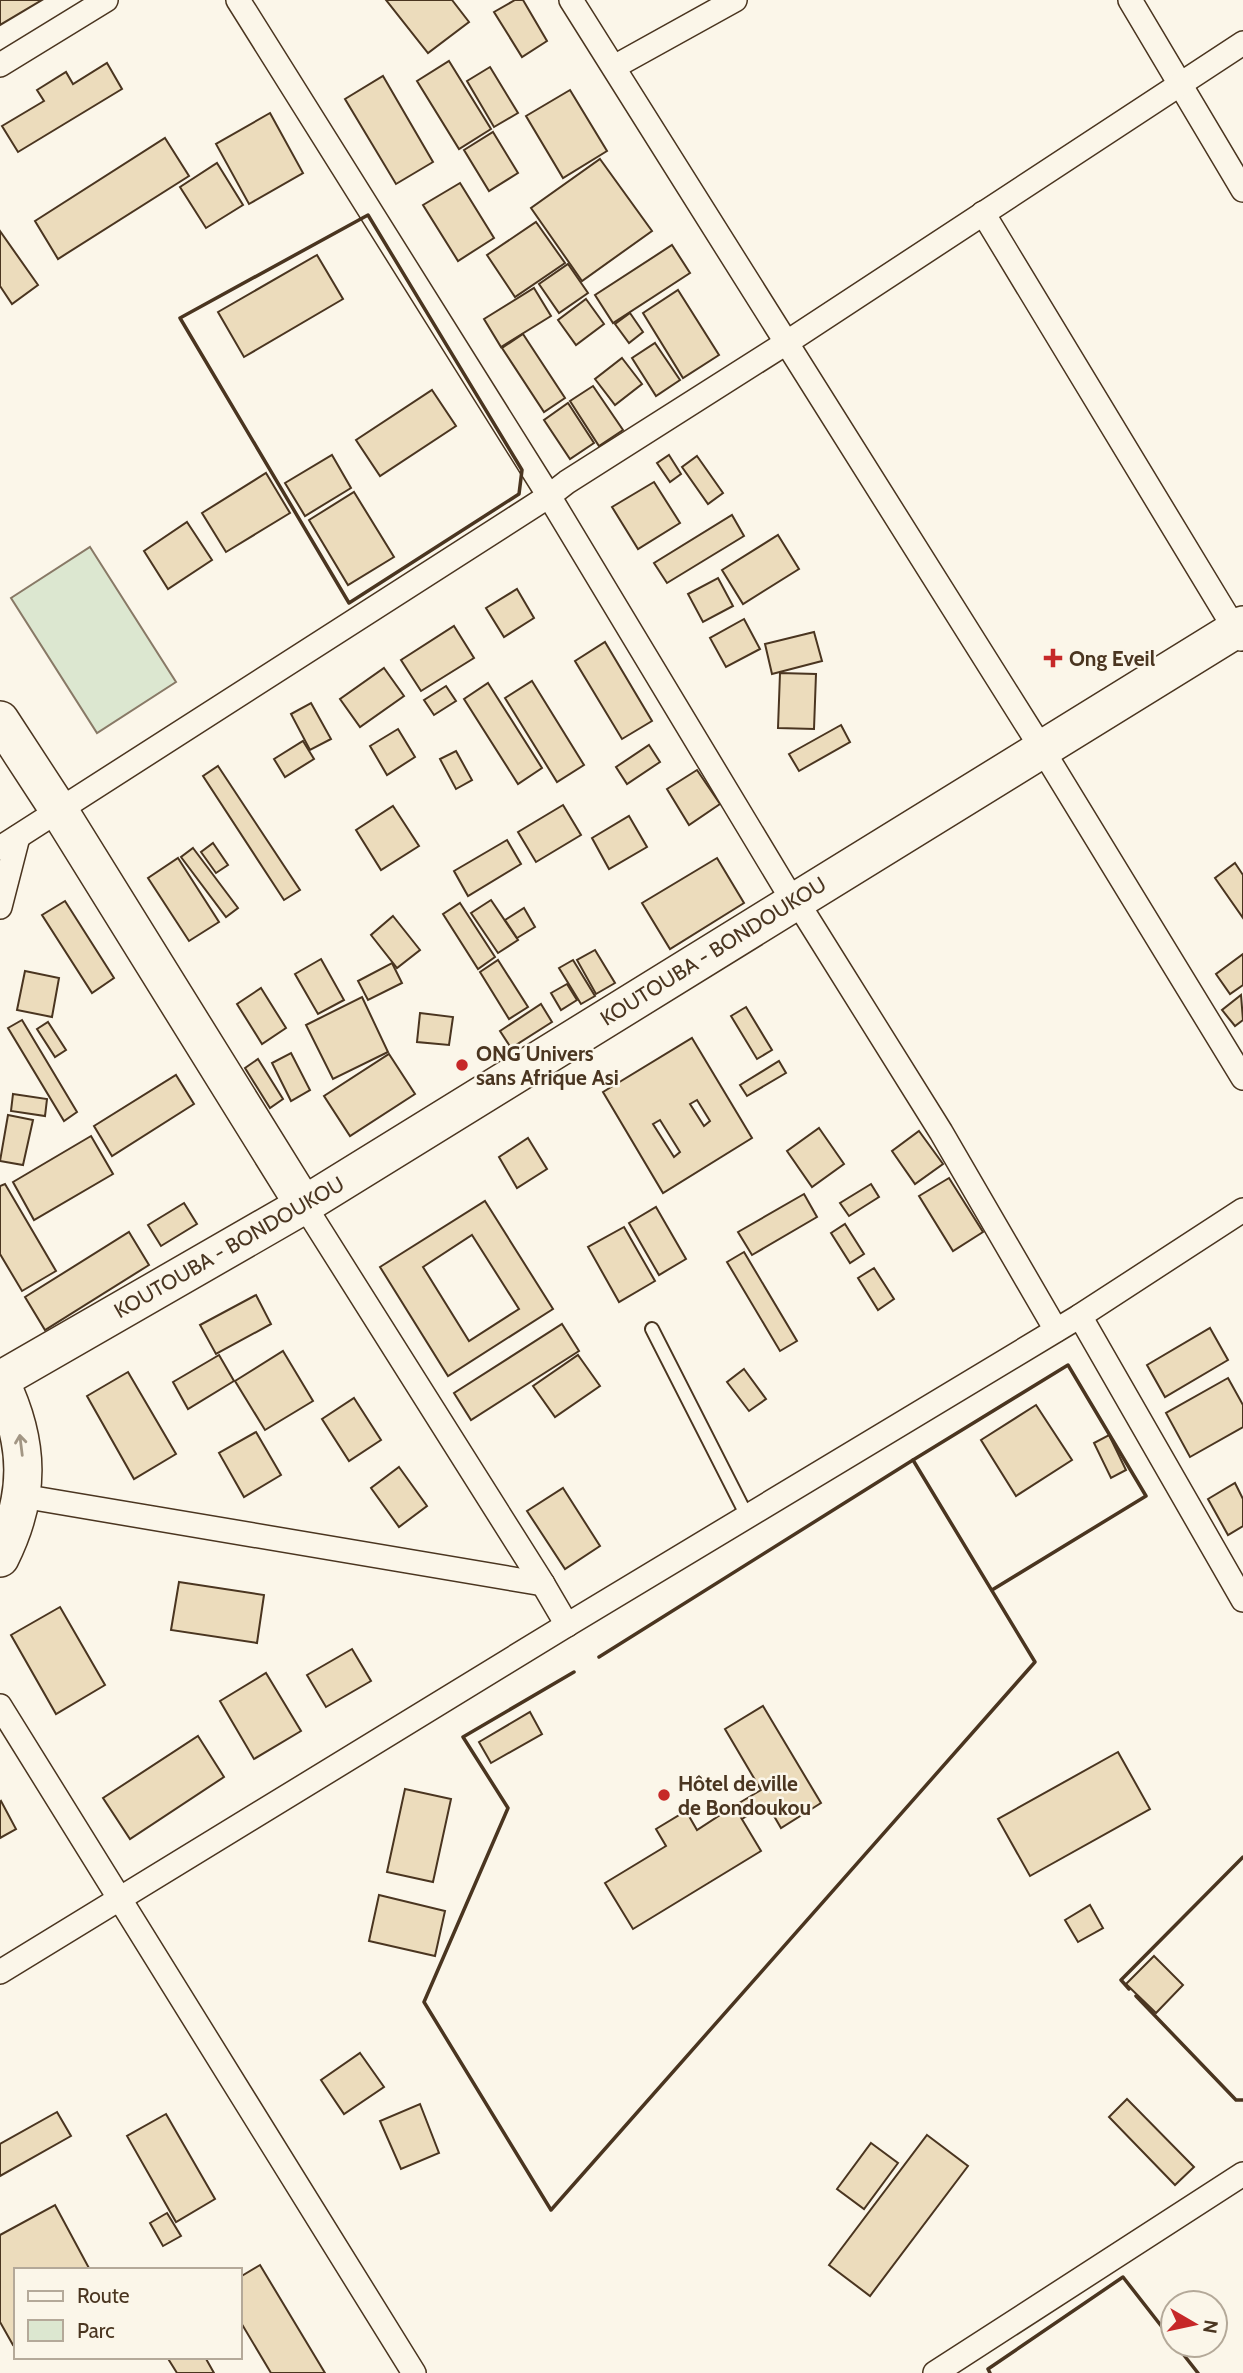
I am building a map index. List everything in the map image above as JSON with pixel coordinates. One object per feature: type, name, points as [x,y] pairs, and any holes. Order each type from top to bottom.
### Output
[{"type":"main road","name":"KOUTOUBA - BONDOUKOU","points":[[0,1380],[304,1205],[795,900],[1240,632]]},
{"type":"main road","points":[[0,720],[304,1205]]},
{"type":"main road","points":[[0,1380],[13,1407],[21,1436],[24,1466],[22,1496],[13,1532],[0,1558]]},
{"type":"street","points":[[0,65],[106,0]]},
{"type":"street","points":[[238,0],[549,496],[795,900],[941,1132],[1056,1330]]},
{"type":"street","points":[[571,0],[1042,749],[1243,1077]]},
{"type":"street","points":[[614,67],[735,0]]},
{"type":"street","points":[[1130,0],[1243,190]]},
{"type":"street","points":[[0,907],[9,843],[549,496],[566,482],[786,343],[1243,43]]},
{"type":"street","points":[[983,213],[1240,632]]},
{"type":"street","points":[[304,1205],[567,1625]]},
{"type":"street","points":[[0,1972],[567,1625],[1080,1316],[1243,1210]]},
{"type":"street","points":[[1080,1316],[1243,1600]]},
{"type":"street","points":[[22,1496],[543,1584]]},
{"type":"street","points":[[0,1706],[414,2373]]},
{"type":"street","points":[[935,2373],[1243,2174]]},
{"type":"lane","points":[[652,1329],[747,1516]]},
{"type":"green space","points":[[90,547],[176,682],[97,733],[11,598]]},
{"type":"building","points":[[0,0],[42,0],[0,25]]},
{"type":"building","points":[[386,0],[452,0],[469,22],[428,53]]},
{"type":"building","points":[[515,0],[523,0],[547,41],[522,57],[494,12]]},
{"type":"building","points":[[449,61],[491,129],[459,149],[417,81]]},
{"type":"building","points":[[107,63],[122,89],[18,152],[2,126],[44,101],[37,90],[66,72],[73,84]]},
{"type":"building","points":[[490,67],[518,113],[494,127],[467,81]]},
{"type":"building","points":[[383,76],[433,162],[396,184],[345,99]]},
{"type":"building","points":[[570,90],[607,151],[563,178],[526,116]]},
{"type":"building","points":[[270,113],[303,173],[249,204],[216,144]]},
{"type":"building","points":[[493,132],[518,173],[489,191],[464,150]]},
{"type":"building","points":[[165,138],[189,176],[58,259],[35,221]]},
{"type":"building","points":[[600,159],[652,231],[582,281],[531,208]]},
{"type":"building","points":[[217,163],[243,205],[206,228],[180,187]]},
{"type":"building","points":[[460,183],[494,238],[458,261],[423,205]]},
{"type":"building","points":[[536,222],[565,263],[515,297],[487,255]]},
{"type":"building","points":[[0,231],[38,285],[12,304],[0,286]]},
{"type":"building","points":[[672,245],[690,273],[613,323],[595,295]]},
{"type":"building","points":[[317,255],[343,299],[244,357],[218,312]]},
{"type":"building","points":[[568,264],[588,293],[559,313],[539,284]]},
{"type":"building","points":[[534,288],[551,316],[501,347],[484,319]]},
{"type":"building","points":[[678,290],[719,355],[683,378],[643,313]]},
{"type":"building","points":[[586,299],[604,324],[576,345],[558,320]]},
{"type":"building","points":[[630,313],[643,332],[629,343],[615,324]]},
{"type":"building","points":[[523,334],[565,398],[544,412],[502,348]]},
{"type":"building","points":[[655,343],[680,380],[656,396],[632,358]]},
{"type":"building","points":[[622,358],[642,384],[615,405],[595,379]]},
{"type":"building","points":[[593,386],[623,430],[599,446],[570,401]]},
{"type":"building","points":[[432,390],[456,426],[380,476],[356,440]]},
{"type":"building","points":[[568,403],[594,443],[570,459],[544,420]]},
{"type":"building","points":[[332,455],[351,488],[305,516],[285,483]]},
{"type":"building","points":[[669,455],[681,474],[670,482],[657,463]]},
{"type":"building","points":[[697,456],[723,493],[708,504],[682,467]]},
{"type":"building","points":[[266,473],[290,513],[226,552],[202,513]]},
{"type":"building","points":[[654,482],[680,523],[638,549],[612,507]]},
{"type":"building","points":[[354,492],[394,557],[348,585],[309,520]]},
{"type":"building","points":[[732,515],[744,536],[667,583],[654,563]]},
{"type":"building","points":[[187,522],[212,560],[168,589],[144,551]]},
{"type":"building","points":[[778,535],[799,569],[743,604],[722,570]]},
{"type":"building","points":[[718,578],[733,606],[703,622],[688,594]]},
{"type":"building","points":[[517,589],[534,618],[504,637],[486,608]]},
{"type":"building","points":[[744,619],[760,649],[726,667],[710,638]]},
{"type":"building","points":[[454,626],[474,658],[421,691],[401,660]]},
{"type":"building","points":[[814,632],[822,661],[772,674],[765,644]]},
{"type":"building","points":[[605,642],[652,721],[622,739],[575,661]]},
{"type":"building","points":[[384,668],[404,696],[360,727],[340,699]]},
{"type":"building","points":[[780,673],[816,674],[814,729],[778,728]]},
{"type":"building","points":[[532,681],[584,765],[557,782],[505,698]]},
{"type":"building","points":[[488,683],[542,768],[518,784],[464,699]]},
{"type":"building","points":[[446,686],[456,701],[434,715],[424,700]]},
{"type":"building","points":[[311,703],[331,739],[310,750],[291,714]]},
{"type":"building","points":[[841,725],[850,742],[799,771],[789,754]]},
{"type":"building","points":[[398,729],[415,757],[387,775],[370,746]]},
{"type":"building","points":[[303,741],[314,759],[285,777],[274,759]]},
{"type":"building","points":[[649,745],[660,762],[627,784],[616,767]]},
{"type":"building","points":[[456,751],[472,780],[456,789],[440,759]]},
{"type":"building","points":[[218,766],[300,890],[284,900],[203,776]]},
{"type":"building","points":[[697,770],[720,804],[689,825],[667,789]]},
{"type":"building","points":[[563,805],[581,835],[536,862],[518,832]]},
{"type":"building","points":[[393,806],[419,846],[381,870],[356,830]]},
{"type":"building","points":[[629,816],[647,847],[609,869],[592,838]]},
{"type":"building","points":[[507,840],[521,864],[468,896],[454,871]]},
{"type":"building","points":[[213,843],[228,865],[216,873],[201,852]]},
{"type":"building","points":[[193,848],[238,908],[226,917],[181,857]]},
{"type":"building","points":[[178,858],[219,922],[189,941],[148,878]]},
{"type":"building","points":[[717,858],[744,903],[670,949],[642,903]]},
{"type":"building","points":[[1235,863],[1243,875],[1243,918],[1215,878]]},
{"type":"building","points":[[491,900],[518,940],[498,953],[471,913]]},
{"type":"building","points":[[65,901],[114,978],[92,993],[42,915]]},
{"type":"building","points":[[460,903],[495,957],[478,969],[443,914]]},
{"type":"building","points":[[524,908],[535,927],[517,938],[505,920]]},
{"type":"building","points":[[393,916],[420,950],[397,968],[371,935]]},
{"type":"building","points":[[595,950],[615,983],[596,994],[577,960]]},
{"type":"building","points":[[1243,954],[1243,985],[1230,994],[1216,974]]},
{"type":"building","points":[[321,959],[344,1000],[318,1014],[295,974]]},
{"type":"building","points":[[498,960],[528,1007],[509,1019],[480,972]]},
{"type":"building","points":[[573,960],[595,996],[581,1004],[559,968]]},
{"type":"building","points":[[392,963],[402,983],[368,1000],[358,981]]},
{"type":"building","points":[[25,971],[59,978],[52,1017],[17,1010]]},
{"type":"building","points":[[567,984],[577,1000],[561,1010],[551,993]]},
{"type":"building","points":[[261,988],[286,1028],[262,1044],[237,1004]]},
{"type":"building","points":[[1241,995],[1243,1020],[1235,1026],[1222,1010]]},
{"type":"building","points":[[362,997],[388,1052],[333,1079],[306,1025]]},
{"type":"building","points":[[541,1004],[552,1022],[511,1048],[500,1031]]},
{"type":"building","points":[[746,1007],[772,1050],[757,1059],[731,1016]]},
{"type":"building","points":[[420,1013],[453,1017],[449,1045],[417,1042]]},
{"type":"building","points":[[22,1020],[77,1112],[64,1121],[8,1028]]},
{"type":"building","points":[[48,1022],[66,1050],[55,1057],[37,1029]]},
{"type":"building","points":[[692,1038],[752,1138],[663,1193],[603,1092]],"holes":[[[697,1100],[710,1121],[704,1126],[690,1104]],[[660,1120],[680,1152],[674,1157],[653,1124]]]},
{"type":"building","points":[[291,1053],[310,1090],[291,1101],[272,1063]]},
{"type":"building","points":[[389,1054],[415,1094],[350,1136],[324,1096]]},
{"type":"building","points":[[258,1059],[283,1099],[270,1108],[245,1068]]},
{"type":"building","points":[[779,1061],[786,1073],[747,1096],[740,1085]]},
{"type":"building","points":[[176,1075],[194,1104],[112,1156],[94,1126]]},
{"type":"building","points":[[13,1094],[47,1099],[45,1116],[11,1111]]},
{"type":"building","points":[[8,1115],[33,1120],[23,1165],[0,1161]]},
{"type":"building","points":[[819,1128],[844,1164],[812,1187],[787,1151]]},
{"type":"building","points":[[919,1131],[943,1164],[915,1184],[892,1151]]},
{"type":"building","points":[[91,1136],[113,1174],[34,1220],[13,1182]]},
{"type":"building","points":[[528,1138],[547,1169],[517,1188],[499,1157]]},
{"type":"building","points":[[949,1178],[983,1232],[953,1251],[919,1196]]},
{"type":"building","points":[[5,1184],[56,1271],[22,1291],[0,1254],[0,1186]]},
{"type":"building","points":[[871,1184],[879,1197],[849,1216],[840,1203]]},
{"type":"building","points":[[804,1194],[817,1217],[752,1255],[738,1232]]},
{"type":"building","points":[[485,1201],[553,1309],[448,1376],[380,1267]],"holes":[[[472,1235],[519,1309],[469,1341],[423,1267]]]},
{"type":"building","points":[[184,1203],[197,1224],[161,1246],[148,1225]]},
{"type":"building","points":[[656,1207],[686,1259],[659,1275],[629,1223]]},
{"type":"building","points":[[845,1224],[864,1254],[850,1263],[831,1233]]},
{"type":"building","points":[[624,1227],[655,1281],[619,1302],[588,1247]]},
{"type":"building","points":[[129,1232],[149,1265],[45,1330],[25,1297]]},
{"type":"building","points":[[744,1252],[797,1341],[780,1351],[727,1262]]},
{"type":"building","points":[[874,1268],[894,1299],[878,1310],[858,1278]]},
{"type":"building","points":[[256,1295],[271,1324],[216,1354],[200,1325]]},
{"type":"building","points":[[562,1324],[579,1351],[471,1420],[454,1393]]},
{"type":"building","points":[[1210,1328],[1228,1360],[1165,1397],[1147,1365]]},
{"type":"building","points":[[283,1351],[313,1401],[265,1430],[235,1381]]},
{"type":"building","points":[[219,1355],[234,1381],[188,1409],[173,1382]]},
{"type":"building","points":[[578,1355],[600,1386],[555,1417],[533,1386]]},
{"type":"building","points":[[744,1369],[766,1399],[749,1411],[727,1382]]},
{"type":"building","points":[[128,1372],[176,1454],[134,1479],[87,1396]]},
{"type":"building","points":[[1228,1378],[1243,1405],[1243,1427],[1190,1457],[1166,1413]]},
{"type":"building","points":[[354,1398],[381,1440],[349,1461],[322,1419]]},
{"type":"building","points":[[1036,1405],[1072,1460],[1016,1496],[981,1440]]},
{"type":"building","points":[[256,1432],[281,1475],[244,1497],[219,1453]]},
{"type":"building","points":[[1109,1435],[1126,1470],[1111,1478],[1094,1443]]},
{"type":"building","points":[[399,1467],[427,1506],[399,1527],[371,1488]]},
{"type":"building","points":[[1235,1483],[1243,1499],[1243,1526],[1228,1535],[1208,1499]]},
{"type":"building","points":[[563,1488],[600,1546],[565,1569],[527,1511]]},
{"type":"building","points":[[179,1582],[264,1595],[257,1643],[171,1630]]},
{"type":"building","points":[[60,1607],[105,1685],[56,1714],[11,1635]]},
{"type":"building","points":[[352,1649],[371,1681],[326,1707],[307,1675]]},
{"type":"building","points":[[266,1673],[301,1731],[254,1759],[220,1701]]},
{"type":"building","points":[[763,1706],[821,1803],[781,1828],[767,1804],[742,1819],[734,1806],[761,1790],[725,1729]]},
{"type":"building","points":[[530,1712],[542,1734],[491,1763],[479,1742]]},
{"type":"building","points":[[198,1736],[224,1777],[130,1839],[103,1798]]},
{"type":"building","points":[[1118,1752],[1150,1809],[1030,1876],[998,1819]]},
{"type":"building","points":[[405,1789],[451,1799],[433,1882],[387,1872]]},
{"type":"building","points":[[0,1802],[16,1829],[0,1838]]},
{"type":"building","points":[[734,1806],[761,1851],[633,1929],[605,1883],[666,1846],[656,1829],[686,1811],[697,1830]]},
{"type":"building","points":[[379,1895],[445,1911],[435,1956],[369,1941]]},
{"type":"building","points":[[1090,1905],[1103,1928],[1078,1942],[1065,1920]]},
{"type":"building","points":[[1154,1956],[1183,1985],[1156,2013],[1126,1984]]},
{"type":"building","points":[[360,2053],[384,2087],[344,2114],[321,2080]]},
{"type":"building","points":[[1127,2099],[1194,2167],[1175,2185],[1109,2117]]},
{"type":"building","points":[[420,2104],[439,2153],[401,2169],[380,2121]]},
{"type":"building","points":[[57,2112],[71,2136],[0,2176],[0,2144]]},
{"type":"building","points":[[166,2114],[215,2199],[176,2222],[127,2136]]},
{"type":"building","points":[[927,2135],[968,2166],[870,2296],[829,2265]]},
{"type":"building","points":[[871,2143],[898,2163],[864,2209],[837,2189]]},
{"type":"building","points":[[55,2205],[89,2268],[14,2268],[13,2345],[0,2322],[0,2235]]},
{"type":"building","points":[[167,2213],[181,2236],[163,2246],[150,2223]]},
{"type":"building","points":[[260,2265],[325,2373],[271,2373],[242,2324],[242,2276]]},
{"type":"building","points":[[168,2359],[206,2359],[214,2373],[177,2373]]},
{"type":"wall","points":[[368,215],[522,470],[519,494],[349,603],[180,318],[368,215]]},
{"type":"wall","points":[[913,1460],[1068,1365],[1146,1496],[992,1590]]},
{"type":"wall","points":[[574,1672],[463,1737],[508,1808],[424,2002],[551,2210],[1035,1662],[913,1460],[599,1657]]},
{"type":"wall","points":[[1129,1989],[1121,1980],[1243,1857]]},
{"type":"wall","points":[[1136,1996],[1236,2100],[1243,2100]]},
{"type":"wall","points":[[990,2373],[988,2369],[1123,2277],[1159,2323]]},
{"type":"wall","points":[[1187,2359],[1198,2373]]},
{"type":"place","name":"Ong Eveil","points":[[1053,658]]},
{"type":"place","name":"ONG Univers sans Afrique Asi","points":[[462,1065]]},
{"type":"place","name":"Hôtel de ville de Bondoukou","points":[[664,1795]]}]
